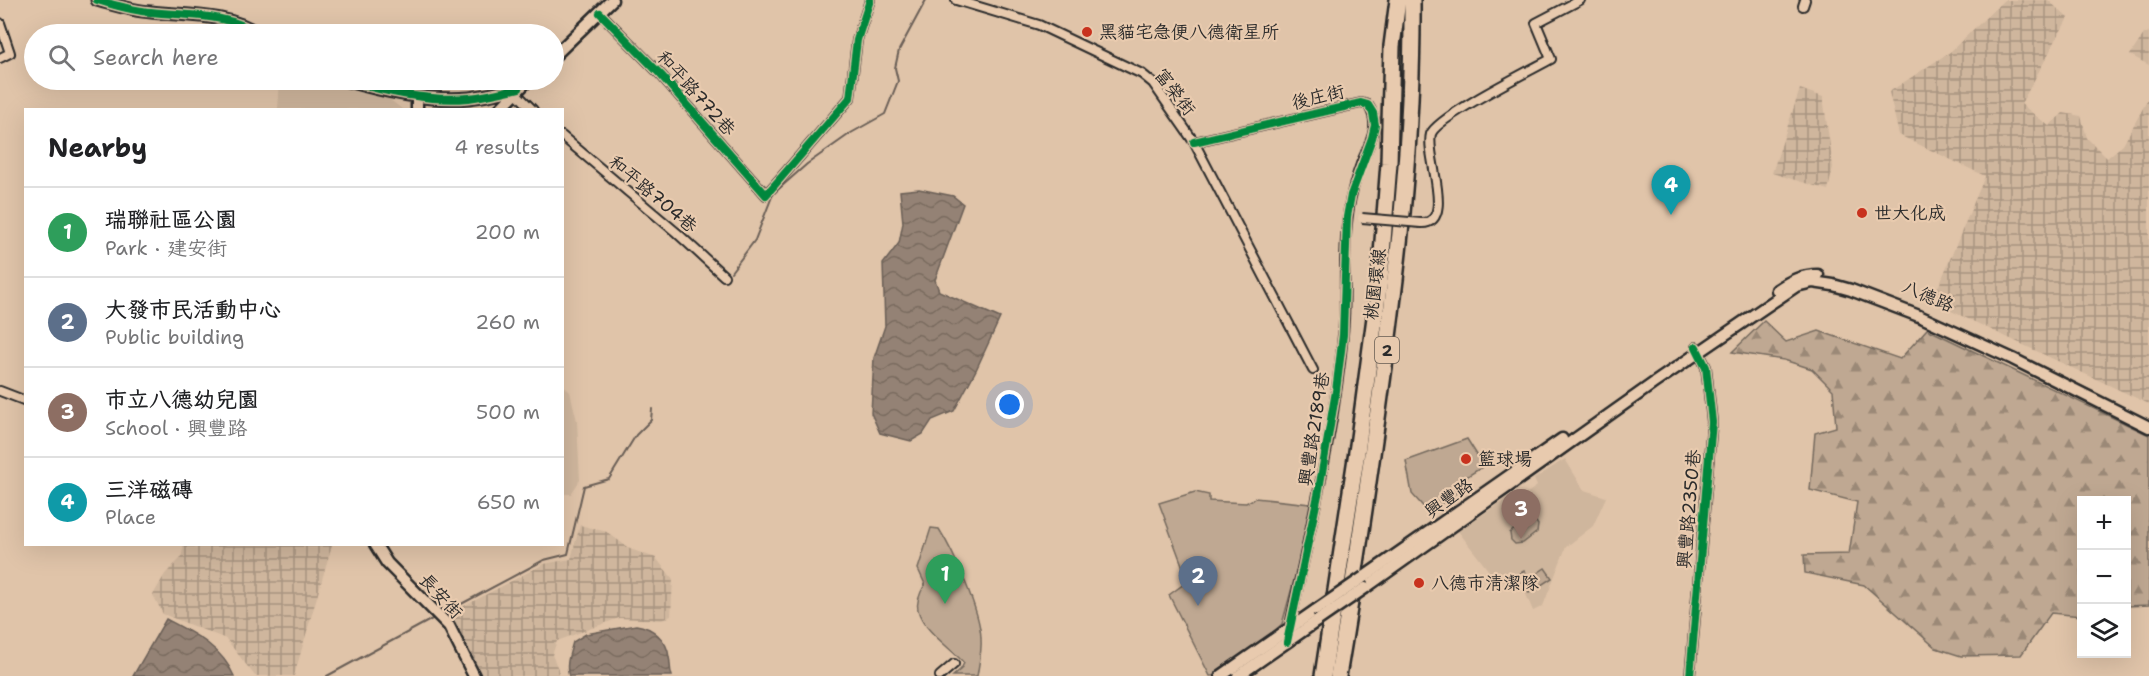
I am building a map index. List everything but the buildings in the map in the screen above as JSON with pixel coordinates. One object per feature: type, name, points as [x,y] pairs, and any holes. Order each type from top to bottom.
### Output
[{"type":"highway","points":[[1388,0],[1392,46]]},
{"type":"highway","name":"桃園環線","points":[[1323,676],[1380,280],[1389,163],[1392,46],[1398,0]]},
{"type":"highway","name":"桃園環線","points":[[1338,676],[1396,282],[1406,167],[1414,0]]},
{"type":"main road","points":[[97,0],[123,8],[149,12],[218,17],[236,24]]},
{"type":"main road","points":[[564,47],[612,0]]},
{"type":"main road","points":[[390,90],[417,96],[468,98],[517,90]]},
{"type":"main road","points":[[501,108],[517,90]]},
{"type":"main road","points":[[417,96],[417,108]]},
{"type":"main road","name":"八德路","points":[[1700,348],[1791,281],[1813,275],[1825,276],[1860,286],[1921,310],[2149,422]]},
{"type":"main road","name":"興豐路","points":[[1238,676],[1287,642],[1316,616],[1700,348]]},
{"type":"main road","name":"八德路","points":[[2014,356],[2149,427]]},
{"type":"main road","name":"長安街","points":[[376,546],[387,563],[448,626],[474,676]]},
{"type":"main road","name":"興豐路","points":[[1221,676],[1289,628],[1316,616]]},
{"type":"street","name":"和平路772巷","points":[[600,14],[661,75],[766,195],[850,98],[856,40],[870,0]]},
{"type":"street","name":"富榮街","points":[[956,0],[1026,20],[1142,74],[1153,83],[1194,142],[1313,370]]},
{"type":"street","points":[[1347,217],[1421,223],[1432,220],[1438,213],[1439,202],[1431,150],[1432,130],[1454,113],[1551,59],[1536,23],[1580,0]]},
{"type":"street","points":[[0,23],[10,53],[0,58]]},
{"type":"street","points":[[517,90],[531,108]]},
{"type":"street","name":"後庄街","points":[[1194,142],[1361,103],[1368,105],[1373,112],[1374,131],[1351,195],[1347,217]]},
{"type":"street","name":"和平路704巷","points":[[564,138],[677,232],[724,276]]},
{"type":"street","name":"興豐路2189巷","points":[[1287,642],[1318,495],[1336,391],[1343,335],[1347,217]]},
{"type":"street","name":"興豐路2350巷","points":[[1690,676],[1712,422],[1706,367],[1700,348]]},
{"type":"street","points":[[0,391],[24,399]]},
{"type":"street","points":[[940,676],[954,664]]},
{"type":"shaded area","points":[[2004,0],[2048,0],[2068,18],[2021,104],[2049,126],[2063,113],[2081,116],[2087,138],[2107,158],[2123,145],[2149,97],[2149,404],[1932,302],[1985,176],[1899,135],[1889,92],[1950,52]]},
{"type":"shaded area","points":[[2149,32],[2149,65],[2130,55],[2144,34]]},
{"type":"shaded area","points":[[1800,89],[1823,97],[1833,167],[1828,190],[1772,173]]},
{"type":"shaded area","points":[[279,90],[353,90],[389,99],[401,108],[278,108]]},
{"type":"shaded area","points":[[564,386],[570,392],[577,421],[580,480],[571,494],[564,494]]},
{"type":"shaded area","points":[[1565,459],[1584,490],[1606,497],[1593,526],[1566,547],[1543,606],[1533,611],[1525,592],[1492,575],[1458,531],[1514,494],[1519,499],[1537,486],[1534,479]]},
{"type":"shaded area","points":[[580,525],[607,532],[630,549],[656,558],[673,579],[671,616],[662,620],[619,618],[557,641],[552,655],[559,671],[556,676],[479,676],[457,632],[445,616],[544,564],[571,559]]},
{"type":"shaded area","points":[[184,546],[332,546],[294,676],[255,676],[226,639],[163,614],[153,595],[165,574],[181,558]]},
{"type":"green space","points":[[1764,321],[1786,342],[1819,331],[1900,359],[1927,329],[2149,435],[2149,605],[2131,606],[2131,496],[2077,496],[2077,616],[2051,613],[2021,655],[1961,656],[1936,648],[1864,585],[1805,573],[1804,555],[1849,554],[1857,502],[1810,490],[1815,433],[1836,427],[1833,390],[1812,369],[1784,360],[1732,352]]},
{"type":"green space","points":[[1467,439],[1484,466],[1453,485],[1457,492],[1429,513],[1412,494],[1406,461]]},
{"type":"green space","points":[[1195,492],[1209,495],[1209,501],[1246,503],[1255,498],[1310,504],[1297,569],[1282,624],[1213,676],[1210,676],[1169,595],[1188,581],[1159,503]]},
{"type":"green space","points":[[1525,519],[1535,520],[1538,525],[1537,532],[1523,543],[1515,544],[1511,540],[1510,533]]},
{"type":"green space","points":[[931,528],[939,529],[945,539],[959,567],[976,613],[980,626],[981,643],[977,676],[953,676],[964,663],[932,632],[918,610],[918,600],[925,584],[918,569]]},
{"type":"green space","points":[[1545,568],[1552,578],[1529,593],[1517,575],[1524,571],[1530,578]]},
{"type":"water","points":[[919,189],[953,196],[963,204],[935,280],[939,291],[1000,318],[954,411],[932,420],[923,434],[911,441],[880,433],[871,413],[874,358],[885,326],[883,264],[899,243],[903,223],[900,191]]},
{"type":"water","points":[[166,619],[206,642],[222,657],[234,676],[133,676]]},
{"type":"water","points":[[636,625],[648,628],[662,639],[668,651],[672,676],[569,676],[568,663],[573,642],[586,634]]},
{"type":"waterway","points":[[731,272],[755,240],[773,194],[807,164],[851,133],[885,114],[898,81],[895,68],[899,50],[926,0]]},
{"type":"waterway","points":[[450,610],[544,560],[568,554],[584,486],[609,479],[636,435],[651,420],[652,409]]},
{"type":"waterway","points":[[327,676],[434,618]]},
{"type":"cycle path","points":[[97,0],[124,8],[193,15],[239,24]]},
{"type":"cycle path","points":[[600,13],[661,75],[766,195],[850,98],[857,40],[870,0]]},
{"type":"cycle path","points":[[382,90],[422,97],[453,99],[510,90]]},
{"type":"cycle path","points":[[1194,142],[1361,103],[1368,105],[1373,113],[1375,125],[1372,138],[1351,195],[1347,217],[1343,335],[1336,391],[1318,495],[1287,642]]},
{"type":"cycle path","points":[[1690,676],[1712,422],[1706,367],[1696,347]]},
{"type":"place","name":"黑貓宅急便八德衛星所","points":[[1087,32]]},
{"type":"place","name":"世大化成","points":[[1862,213]]},
{"type":"place","name":"三洋磁磚","points":[[1671,215]]},
{"type":"place","name":"籃球場","points":[[1466,459]]},
{"type":"place","name":"市立八德幼兒園","points":[[1521,539]]},
{"type":"place","name":"八德市清潔隊","points":[[1419,583]]},
{"type":"place","name":"瑞聯社區公園","points":[[945,604]]},
{"type":"place","name":"大發市民活動中心","points":[[1198,606]]}]
